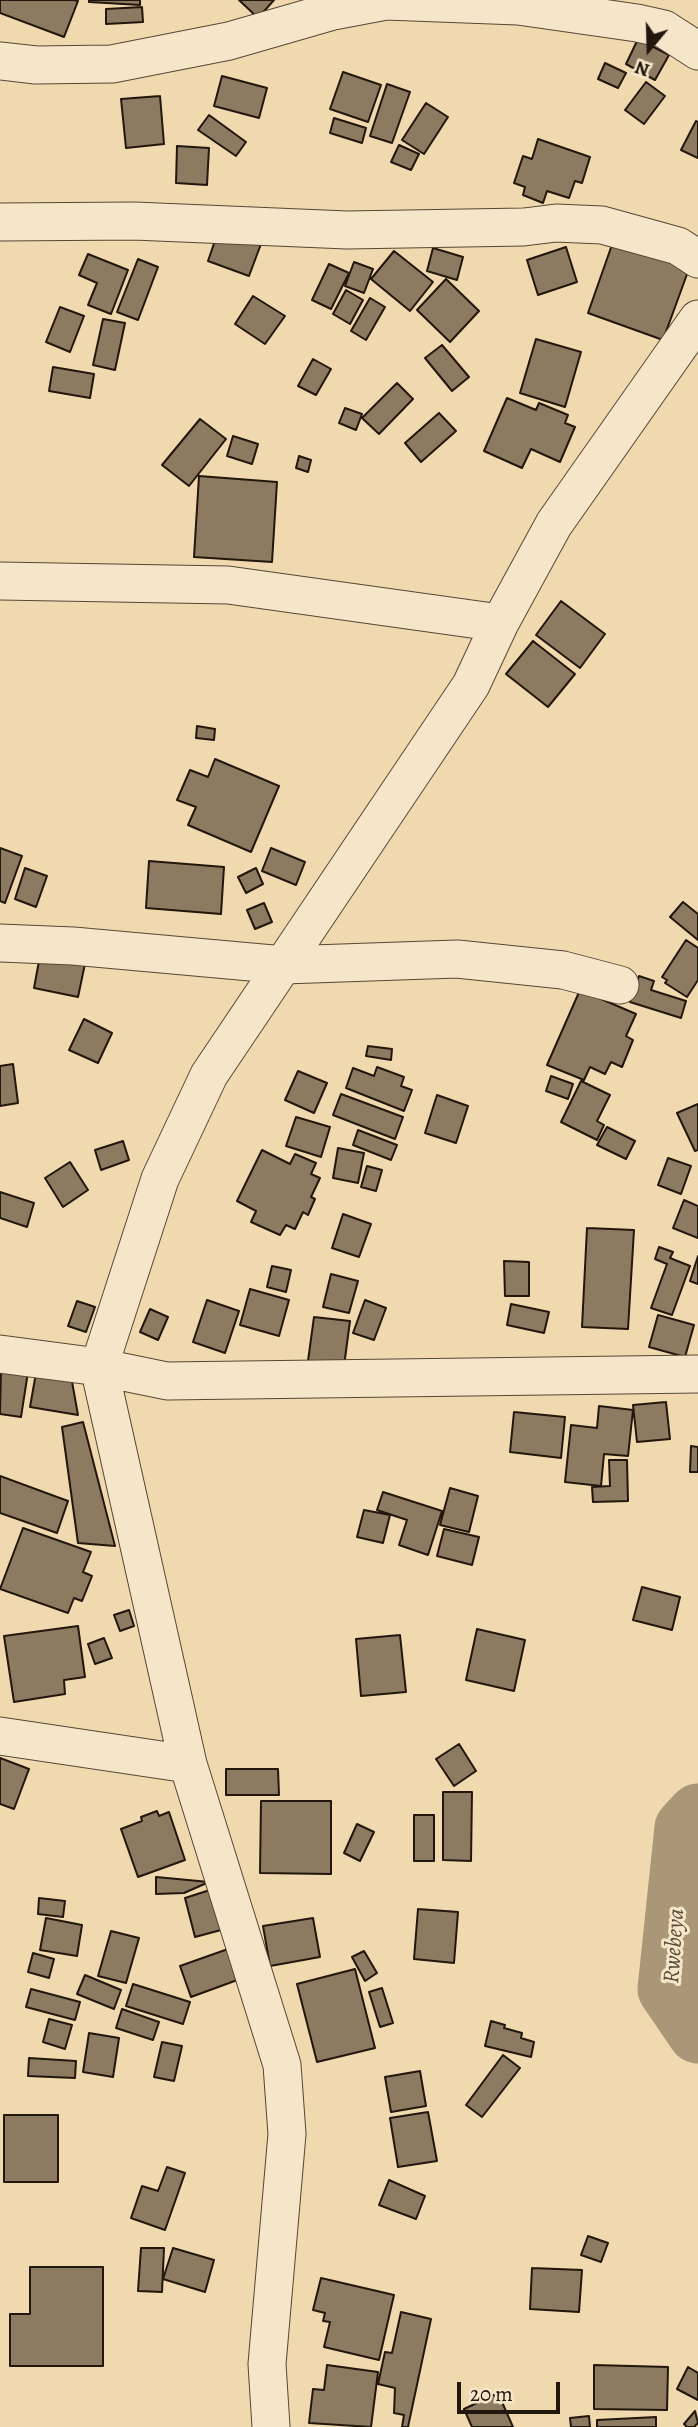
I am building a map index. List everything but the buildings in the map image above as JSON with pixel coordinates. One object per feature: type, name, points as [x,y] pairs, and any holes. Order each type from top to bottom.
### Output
[{"type":"street","points":[[0,61],[36,65],[112,64],[229,41],[332,11],[387,1],[518,6],[637,23],[664,29],[698,51]]},
{"type":"street","points":[[0,222],[122,220],[347,230],[524,227],[567,223],[602,225],[678,246],[698,259]]},
{"type":"street","points":[[271,2427],[267,2364],[286,2134],[282,2065],[188,1764],[99,1367],[160,1179],[209,1075],[471,685],[500,623],[554,524],[698,319]]},
{"type":"street","points":[[0,581],[228,585],[500,623]]},
{"type":"street","points":[[0,943],[73,946],[284,965],[457,960],[563,970],[620,985]]},
{"type":"street","points":[[0,1354],[99,1367],[167,1381],[698,1374]]},
{"type":"street","points":[[0,1736],[188,1764]]},
{"type":"waterway","name":"Rwebeya","points":[[698,1814],[685,1828],[668,1989],[698,2033]]}]
